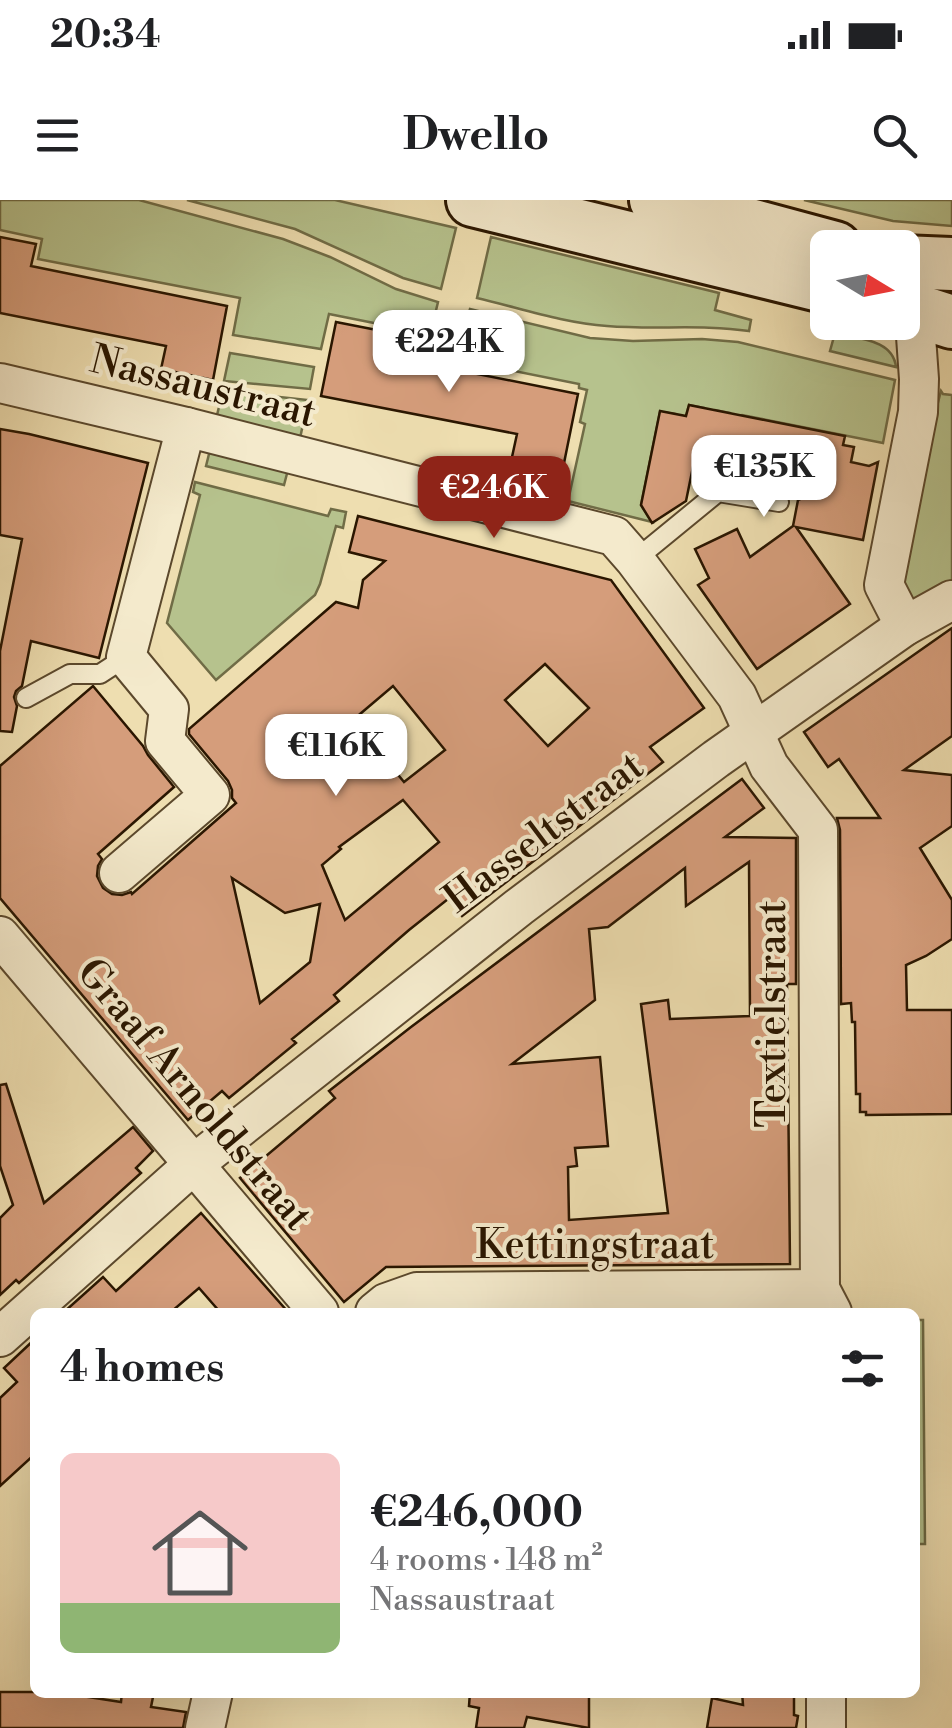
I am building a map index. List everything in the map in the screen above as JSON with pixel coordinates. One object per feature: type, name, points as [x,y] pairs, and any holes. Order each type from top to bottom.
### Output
[{"type":"main road","points":[[472,200],[810,283]]},
{"type":"main road","points":[[656,200],[742,214],[810,239]]},
{"type":"main road","points":[[920,298],[952,264]]},
{"type":"street","points":[[905,626],[884,585],[918,412],[919,340]]},
{"type":"street","name":"Nassaustraat","points":[[0,383],[614,536],[737,696],[754,733]]},
{"type":"street","points":[[119,873],[210,795],[166,741],[170,709],[126,657],[186,427]]},
{"type":"street","name":"Hasseltstraat","points":[[33,1308],[194,1164],[519,907],[754,733],[905,626],[952,600]]},
{"type":"street","name":"Textielstraat","points":[[754,733],[770,766],[818,830],[826,1301]]},
{"type":"street","name":"Graaf Arnoldstraat","points":[[0,936],[316,1308]]},
{"type":"street","name":"Kettingstraat","points":[[379,1308],[386,1302],[418,1292],[458,1302],[826,1301]]},
{"type":"street","name":"Hasseltstraat","points":[[0,1337],[30,1310]]},
{"type":"street","points":[[205,1728],[212,1698]]},
{"type":"street","points":[[826,1698],[826,1728]]},
{"type":"lane","points":[[635,560],[718,492],[779,502]]},
{"type":"lane","points":[[26,698],[70,674],[100,674],[126,657]]},
{"type":"green space","points":[[0,200],[139,200],[283,239],[396,289],[438,302],[432,327],[462,335],[470,309],[590,338],[738,342],[895,380],[883,443],[742,415],[729,420],[730,413],[715,410],[703,414],[704,408],[689,405],[684,422],[675,414],[660,412],[641,505],[652,522],[568,501],[585,424],[580,422],[587,390],[579,388],[579,384],[410,350],[416,323],[397,317],[394,327],[329,314],[321,349],[233,335],[240,298],[38,259],[42,239],[0,230]]},
{"type":"green space","points":[[187,200],[335,200],[456,228],[441,289],[403,278],[295,229]]},
{"type":"green space","points":[[804,200],[952,200],[952,226],[893,221]]},
{"type":"green space","points":[[491,237],[719,293],[715,310],[751,320],[749,331],[591,324],[477,298]]},
{"type":"green space","points":[[833,340],[866,340],[888,351],[896,367],[830,351]]},
{"type":"green space","points":[[230,353],[314,367],[310,389],[224,381]]},
{"type":"green space","points":[[223,391],[308,400],[298,448],[216,419]]},
{"type":"green space","points":[[941,391],[952,395],[952,583],[915,606],[895,567]]},
{"type":"green space","points":[[211,446],[289,466],[284,485],[206,466]]},
{"type":"green space","points":[[195,482],[328,516],[331,509],[346,512],[343,528],[336,526],[315,595],[216,680],[167,623],[200,495],[193,492]]},
{"type":"green space","points":[[920,1320],[923,1320],[925,1544],[920,1544]]},
{"type":"building","points":[[0,237],[36,244],[31,266],[227,306],[213,380],[161,369],[166,346],[0,313]]},
{"type":"building","points":[[336,322],[387,332],[382,355],[578,394],[563,468],[512,457],[517,434],[321,396]]},
{"type":"building","points":[[689,405],[845,436],[843,445],[854,447],[851,462],[869,466],[878,462],[863,540],[796,527],[850,604],[757,669],[698,585],[709,578],[695,549],[737,529],[750,557],[793,526],[798,500],[824,488],[694,462],[686,501],[652,523],[641,505],[660,411],[686,416]]},
{"type":"building","points":[[0,429],[148,463],[99,658],[31,641],[22,686],[14,697],[17,706],[12,732],[0,731],[0,651],[22,539],[0,535]]},
{"type":"building","points":[[358,516],[611,580],[704,708],[650,747],[663,762],[462,916],[448,899],[334,995],[339,1001],[292,1039],[296,1043],[229,1098],[222,1091],[188,1120],[0,898],[0,766],[93,686],[174,787],[98,854],[102,859],[97,876],[103,888],[112,894],[132,894],[236,803],[228,781],[189,729],[336,602],[358,608],[363,580],[385,561],[349,552]],"holes":[[[545,664],[589,708],[548,746],[505,700]],[[393,686],[445,750],[404,782],[353,720]],[[403,800],[439,842],[345,920],[322,865],[339,847]],[[232,878],[285,913],[320,904],[310,962],[260,1003]]]},
{"type":"building","points":[[952,628],[952,736],[904,770],[952,775],[952,826],[920,848],[952,900],[952,939],[906,965],[907,1010],[952,1010],[952,1114],[866,1115],[860,1112],[860,1094],[856,1094],[851,1003],[841,1004],[837,818],[880,818],[839,759],[828,767],[804,732]]},
{"type":"building","points":[[742,779],[764,808],[725,837],[796,838],[796,984],[787,984],[790,1264],[386,1267],[344,1302],[240,1178],[335,1098],[329,1091]],"holes":[[[749,862],[750,1016],[670,1019],[668,1000],[641,1004],[668,1213],[569,1220],[568,1167],[577,1166],[575,1148],[608,1146],[600,1057],[512,1064],[595,1000],[589,929],[608,927],[685,868],[686,906]]]},
{"type":"building","points":[[6,1084],[44,1203],[133,1127],[153,1151],[136,1168],[141,1173],[19,1283],[16,1280],[0,1295],[0,1218],[13,1205],[0,1166],[0,1085]]},
{"type":"building","points":[[201,1213],[284,1308],[216,1308],[199,1288],[176,1308],[68,1308],[103,1277],[116,1291]]},
{"type":"building","points":[[30,1344],[30,1459],[0,1486],[0,1398],[17,1382],[4,1368]]},
{"type":"building","points":[[0,1692],[30,1692],[30,1698],[121,1702],[121,1698],[153,1698],[151,1707],[186,1712],[183,1728],[0,1728]]},
{"type":"building","points":[[470,1698],[589,1698],[589,1728],[527,1717],[524,1728],[476,1728],[479,1708],[469,1706]]},
{"type":"building","points":[[712,1698],[743,1705],[742,1698],[794,1698],[796,1728],[707,1728]]}]
